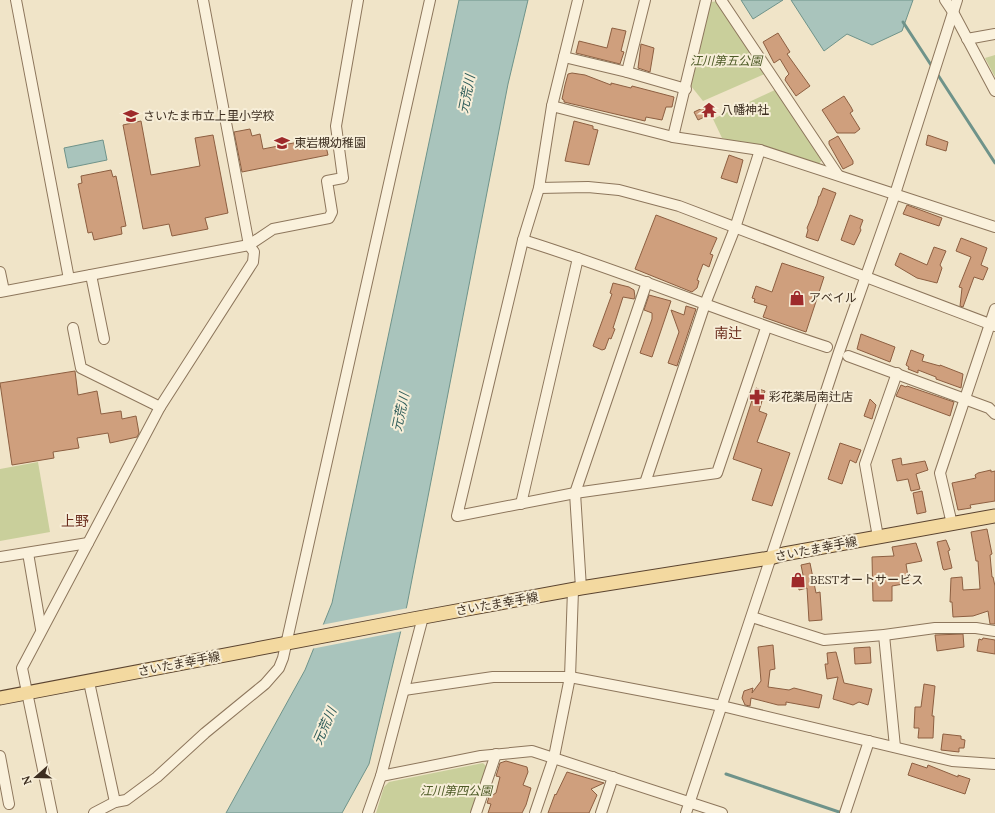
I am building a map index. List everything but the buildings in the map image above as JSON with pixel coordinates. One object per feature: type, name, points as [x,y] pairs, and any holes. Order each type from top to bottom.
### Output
[{"type":"main road","name":"さいたま幸手線","points":[[0,698],[418,618],[577,589],[770,558],[784,554],[995,516]]},
{"type":"street","points":[[16,0],[69,279]]},
{"type":"street","points":[[52,813],[22,668],[160,407],[253,262],[254,252],[249,245],[203,0]]},
{"type":"street","points":[[0,272],[2,292],[249,245],[273,229],[329,218],[332,212],[327,181],[342,178],[336,126],[358,0]]},
{"type":"street","points":[[94,813],[115,802],[126,800],[157,777],[205,733],[265,684],[279,668],[290,643],[430,0]]},
{"type":"street","points":[[578,0],[552,106],[538,188],[523,240],[457,516],[575,493],[717,473],[766,328]]},
{"type":"street","points":[[627,72],[645,0]]},
{"type":"street","points":[[673,137],[686,89],[706,0]]},
{"type":"street","points":[[721,0],[838,175]]},
{"type":"street","points":[[945,0],[953,12],[995,91]]},
{"type":"street","points":[[686,813],[865,276],[895,194],[957,0]]},
{"type":"street","points":[[967,39],[995,34]]},
{"type":"street","points":[[564,57],[627,72],[686,89]]},
{"type":"street","points":[[552,106],[673,137],[760,150],[995,227]]},
{"type":"street","points":[[645,483],[705,304],[735,228],[760,150]]},
{"type":"street","points":[[538,188],[588,187],[619,190],[679,206],[865,276],[992,326]]},
{"type":"street","points":[[523,240],[647,282],[766,328],[827,347]]},
{"type":"street","points":[[521,504],[578,258]]},
{"type":"street","points":[[91,275],[104,339]]},
{"type":"street","points":[[535,813],[554,757],[570,677],[577,589],[575,493],[647,282]]},
{"type":"street","points":[[952,524],[940,473],[964,399],[992,326],[995,309]]},
{"type":"street","points":[[73,328],[81,368],[160,407]]},
{"type":"street","points":[[848,356],[989,408],[995,414]]},
{"type":"street","points":[[878,537],[865,464],[897,373]]},
{"type":"street","points":[[0,557],[88,543]]},
{"type":"street","points":[[28,553],[42,629]]},
{"type":"street","points":[[752,617],[824,640],[884,635],[934,628],[976,628],[995,631]]},
{"type":"street","points":[[368,813],[381,776],[404,690],[418,618]]},
{"type":"street","points":[[884,635],[895,747]]},
{"type":"street","points":[[404,690],[493,677],[570,677],[722,706],[952,761],[995,764]]},
{"type":"street","points":[[89,682],[115,802]]},
{"type":"street","points":[[845,813],[869,741]]},
{"type":"street","points":[[381,776],[496,754],[532,751],[722,813]]},
{"type":"street","points":[[476,813],[496,754]]},
{"type":"street","points":[[0,756],[9,804]]},
{"type":"street","points":[[601,813],[613,777]]},
{"type":"green space","name":"江川第五公園","points":[[719,1],[767,73],[703,101],[691,86],[711,2]]},
{"type":"green space","points":[[995,55],[995,77],[985,58]]},
{"type":"green space","name":"江川第五公園","points":[[777,89],[823,159],[818,165],[722,138],[713,119]]},
{"type":"green space","points":[[38,462],[50,532],[0,541],[0,469]]},
{"type":"green space","name":"江川第四公園","points":[[483,763],[487,767],[472,813],[376,813],[384,787],[389,782]]},
{"type":"water","name":"元荒川","points":[[459,0],[528,0],[508,84],[407,605],[369,764],[342,813],[226,813],[305,670],[332,603]]},
{"type":"water","points":[[741,0],[783,0],[753,19]]},
{"type":"water","points":[[791,0],[913,0],[902,31],[872,45],[847,34],[824,51]]},
{"type":"water","points":[[103,140],[107,160],[68,168],[64,148]]},
{"type":"pier","points":[[408,608],[403,631],[311,649],[321,625]]},
{"type":"waterway","points":[[903,22],[933,68]]},
{"type":"waterway","points":[[936,72],[995,163]]},
{"type":"waterway","points":[[726,774],[842,813]]},
{"type":"place","name":"八幡神社","points":[[709,110]]},
{"type":"place","name":"さいたま市立上里小学校","points":[[131,116]]},
{"type":"place","name":"東岩槻幼稚園","points":[[282,143]]},
{"type":"place","name":"アベイル","points":[[797,298]]},
{"type":"place","name":"彩花薬局南辻店","points":[[757,397]]},
{"type":"place","name":"BESTオートサービス","points":[[798,580]]},
{"type":"district","name":"南辻","points":[[728,333]]},
{"type":"district","name":"上野","points":[[75,521]]}]
